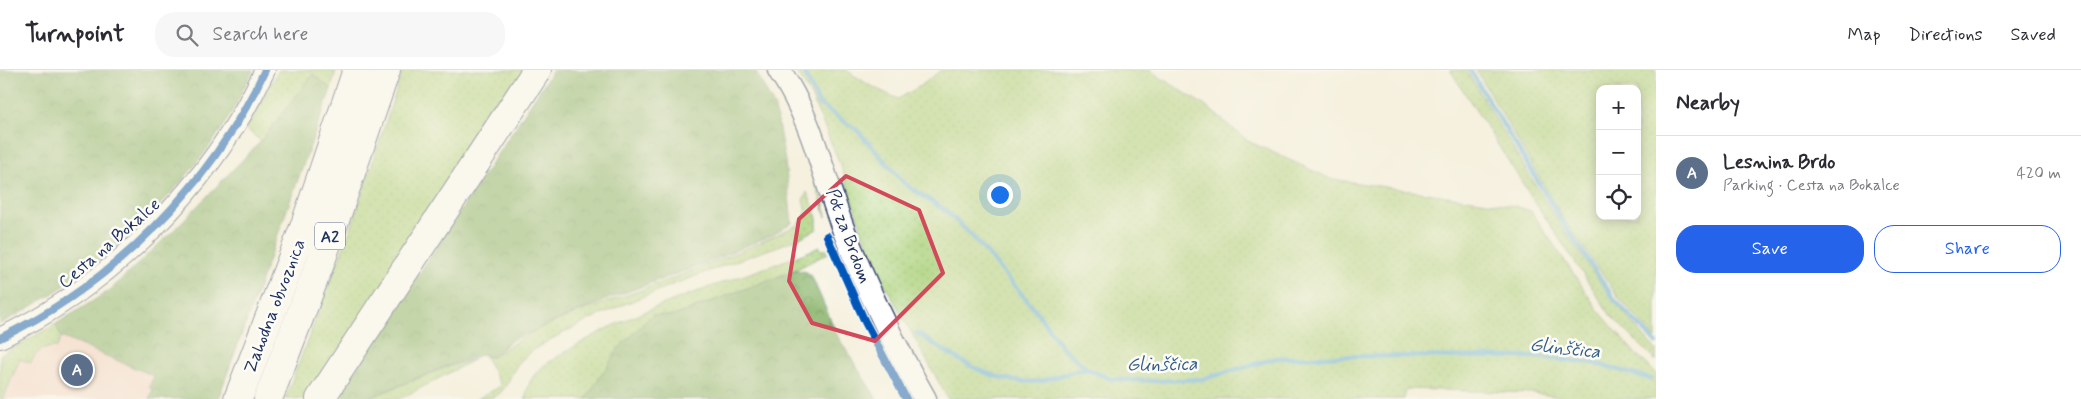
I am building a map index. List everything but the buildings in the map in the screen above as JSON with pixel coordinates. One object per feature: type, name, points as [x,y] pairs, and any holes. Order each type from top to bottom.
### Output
[{"type":"highway","name":"Zahodna obvoznica","points":[[238,399],[304,226],[357,70]]},
{"type":"highway","name":"Zahodna obvoznica","points":[[268,399],[321,261],[386,70]]},
{"type":"highway","points":[[320,399],[537,70]]},
{"type":"main road","name":"Pot za Brdom","points":[[779,70],[802,109],[816,143],[844,230],[887,331],[924,399]]},
{"type":"street","name":"Cesta na Bokalce","points":[[0,338],[57,308],[108,269],[154,226],[210,162],[236,124],[265,70]]},
{"type":"highlighted area","points":[[846,176],[919,210],[943,273],[875,341],[812,323],[789,281],[799,219]]},
{"type":"shaded area","points":[[56,324],[61,337],[154,376],[153,389],[149,399],[0,399],[0,355]]},
{"type":"green space","points":[[0,70],[253,70],[223,127],[177,186],[151,214],[95,263],[65,285],[33,306],[0,324]]},
{"type":"green space","points":[[279,70],[336,70],[331,89],[313,75],[261,141],[246,129]]},
{"type":"green space","points":[[403,70],[527,70],[310,399],[285,399],[352,225]]},
{"type":"green space","points":[[553,70],[755,70],[775,108],[785,161],[792,223],[774,234],[706,263],[605,300],[512,340],[492,357],[484,354],[447,366],[376,395],[360,399],[346,399],[341,392]]},
{"type":"green space","points":[[796,70],[846,70],[869,85],[898,99],[922,85],[941,70],[1149,70],[1207,107],[1248,141],[1331,179],[1515,206],[1531,211],[1598,310],[1634,352],[1656,373],[1656,399],[1572,399],[1533,393],[1406,389],[1404,399],[948,399],[883,281],[862,231],[841,166],[812,98]]},
{"type":"green space","points":[[1450,70],[1466,70],[1554,215],[1602,284],[1656,350],[1656,361],[1611,316]]},
{"type":"green space","points":[[1476,70],[1656,70],[1656,339],[1619,298],[1563,218]]},
{"type":"green space","points":[[313,74],[331,89],[218,399],[149,399],[153,389],[149,387],[154,376],[61,337],[56,324],[109,291],[173,231],[261,141]]},
{"type":"green space","points":[[783,90],[791,101],[805,132],[816,168],[826,217],[799,132],[780,91]]},
{"type":"green space","points":[[807,192],[817,215],[817,229],[788,243],[640,298],[571,329],[543,344],[525,357],[517,365],[504,388],[497,395],[485,399],[477,399],[501,386],[484,355],[492,358],[527,335],[565,317],[701,267],[795,226],[805,214],[803,200]]},
{"type":"green space","points":[[820,247],[821,250],[827,250],[828,253],[795,270],[673,316],[660,315],[596,384],[586,399],[525,399],[527,389],[533,377],[543,366],[601,332],[662,305]]},
{"type":"green space","points":[[795,270],[807,272],[812,277],[838,337],[877,399],[586,399],[618,349],[652,315],[673,316]]},
{"type":"green space","points":[[56,324],[61,337],[57,347],[41,351],[35,355],[31,363],[20,359],[3,399],[0,399],[0,355]]},
{"type":"green space","points":[[475,359],[400,399],[367,399],[447,367]]},
{"type":"waterway","name":"Glinščica","points":[[803,70],[819,104],[858,131],[906,185],[945,210],[972,236],[1037,312],[1062,347],[1087,369],[1111,379],[1154,381],[1203,379],[1276,358],[1360,356],[1536,357],[1593,363],[1651,379]]},
{"type":"waterway","name":"Glinščica","points":[[1470,70],[1560,218],[1615,300],[1656,343]]},
{"type":"waterway","points":[[917,333],[974,368],[1005,379],[1038,381],[1087,369]]},
{"type":"cycle path","points":[[0,338],[42,316],[82,289],[120,260],[155,226],[188,191],[217,152],[243,112],[265,70]]},
{"type":"cycle path","points":[[827,236],[865,322],[906,399]]},
{"type":"place","name":"Lesnina Brdo","points":[[77,370]]}]
